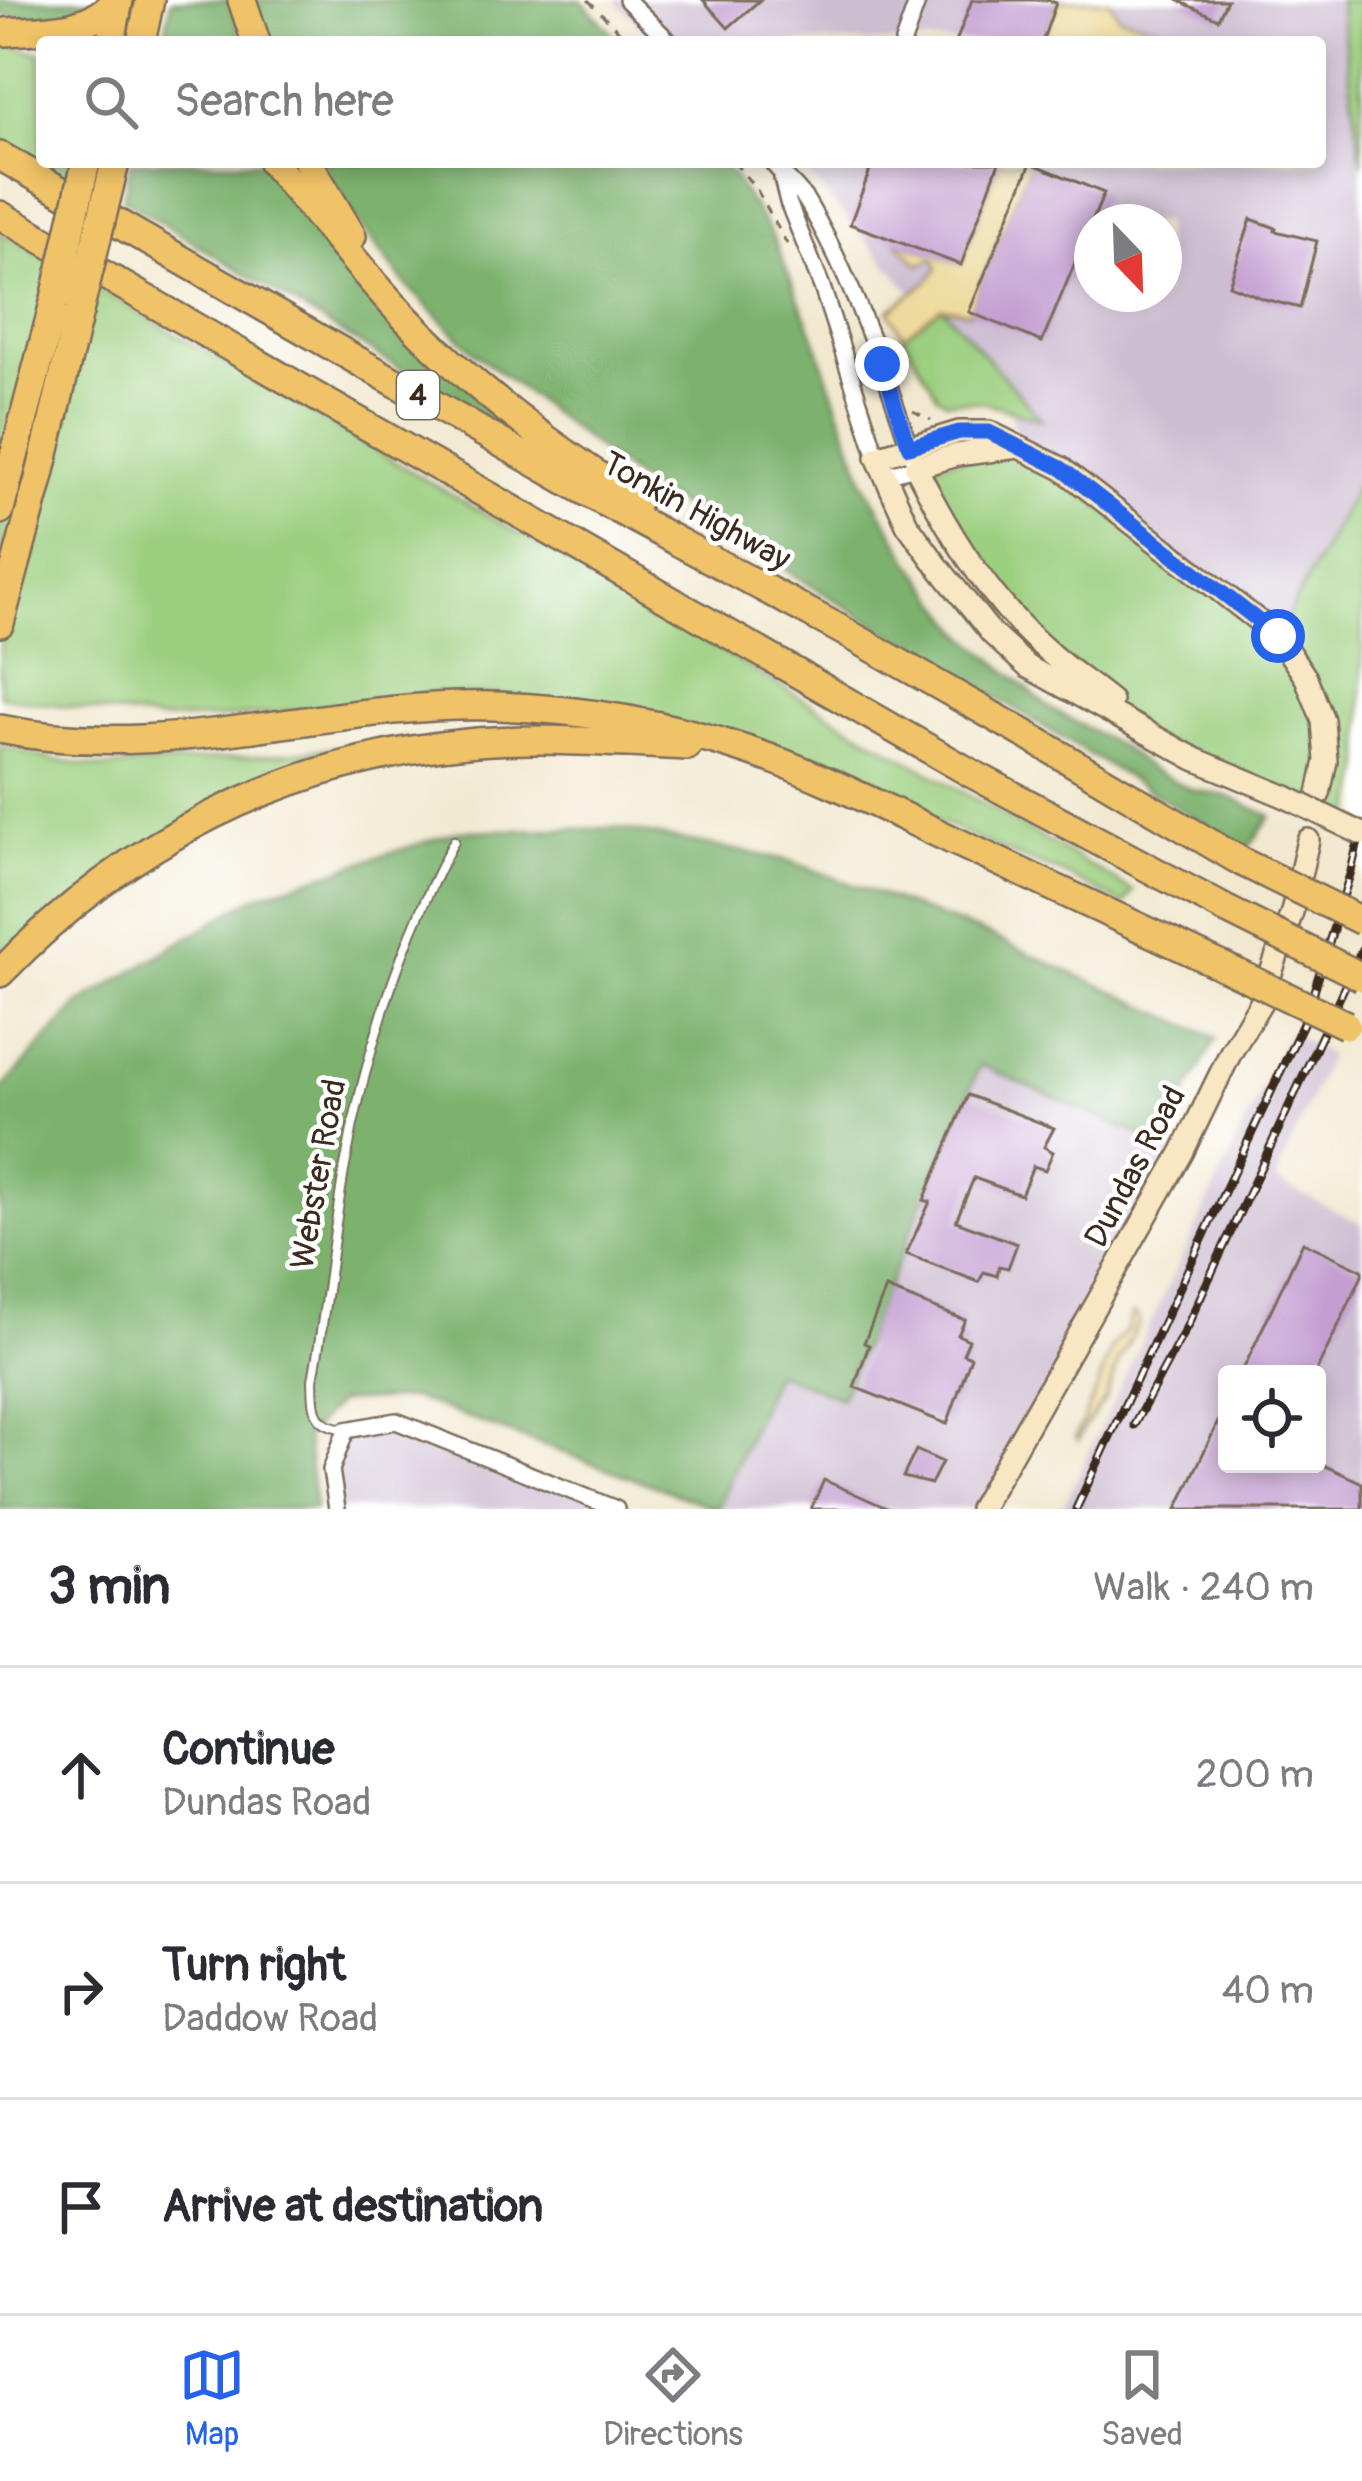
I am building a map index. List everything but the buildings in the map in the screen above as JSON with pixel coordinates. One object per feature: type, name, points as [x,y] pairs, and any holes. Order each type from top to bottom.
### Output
[{"type":"highway","points":[[3,32],[85,23],[117,0]]},
{"type":"highway","points":[[112,36],[117,0]]},
{"type":"highway","points":[[142,36],[150,0]]},
{"type":"highway","points":[[242,0],[254,36]]},
{"type":"highway","points":[[3,32],[36,40]]},
{"type":"highway","name":"Tonkin Highway","points":[[0,156],[1243,862],[1362,921]]},
{"type":"highway","points":[[0,623],[39,479],[85,168]]},
{"type":"highway","points":[[0,510],[113,168]]},
{"type":"highway","points":[[277,168],[402,314],[461,370],[564,454],[838,628]]},
{"type":"highway","points":[[312,168],[353,238],[461,370]]},
{"type":"highway","name":"4","points":[[0,214],[969,772],[1362,977]]},
{"type":"highway","points":[[0,729],[61,739],[161,738],[459,706],[564,711],[641,722],[745,749],[832,784],[1354,1029]]},
{"type":"highway","points":[[0,712],[76,730],[161,738]]},
{"type":"highway","points":[[0,973],[67,908],[158,843],[264,790],[324,770],[468,742],[552,740],[745,749]]},
{"type":"main road","points":[[1319,794],[1326,761],[1323,720],[1306,679],[1278,636],[1061,468],[1018,447],[913,457],[880,466],[907,524],[992,634],[1028,667],[1141,732],[1362,834]]},
{"type":"main road","points":[[913,457],[958,543],[1008,611],[1141,732]]},
{"type":"main road","name":"Dundas Road","points":[[980,1509],[1182,1154],[1261,1002],[1292,912],[1308,840]]},
{"type":"street","points":[[627,0],[664,36]]},
{"type":"street","points":[[905,36],[918,0]]},
{"type":"street","points":[[777,168],[806,199],[852,291],[913,457]]},
{"type":"street","points":[[777,168],[822,286],[880,466]]},
{"type":"street","points":[[337,1509],[331,1470],[346,1430],[395,1421],[616,1509]]},
{"type":"lane","name":"Webster Road","points":[[346,1430],[330,1427],[316,1414],[313,1380],[344,1173],[363,1077],[386,1003],[429,887],[454,841]]},
{"type":"path","points":[[588,0],[624,36]]},
{"type":"path","points":[[739,168],[790,249]]},
{"type":"path","points":[[911,410],[940,422]]},
{"type":"shaded area","points":[[614,0],[1362,0],[1362,475],[1272,649],[1021,458],[1007,401],[803,168],[1326,168],[1326,36],[651,36]]},
{"type":"shaded area","points":[[1289,1032],[1329,1055],[1275,1181],[1362,1224],[1362,1509],[1062,1509]]},
{"type":"shaded area","points":[[980,1065],[1182,1153],[983,1509],[718,1509],[775,1372],[841,1397]]},
{"type":"shaded area","points":[[396,1421],[616,1509],[337,1509],[331,1470],[346,1430]]},
{"type":"green space","points":[[0,0],[90,0],[68,15],[48,20],[0,14]]},
{"type":"green space","points":[[171,0],[229,0],[240,36],[165,36]]},
{"type":"green space","points":[[254,0],[581,0],[614,36],[268,36]]},
{"type":"green space","points":[[1339,0],[1362,3],[1362,164]]},
{"type":"green space","points":[[0,42],[36,52],[36,163],[0,140]]},
{"type":"green space","points":[[43,168],[72,168],[68,184]]},
{"type":"green space","points":[[130,168],[267,168],[557,465],[123,199]]},
{"type":"green space","points":[[325,168],[727,168],[771,233],[813,334],[866,486],[910,561],[965,635],[1049,708],[1120,746],[1148,768],[1192,790],[1227,796],[1271,816],[1247,850],[639,481],[474,352],[407,286],[346,208]]},
{"type":"green space","points":[[0,232],[1133,891],[1124,905],[1060,872],[824,770],[497,695],[421,694],[305,710],[159,720],[0,696]]},
{"type":"green space","points":[[942,307],[1042,420],[983,402],[946,401],[937,395],[903,336]]},
{"type":"green space","points":[[1018,447],[1278,635],[1362,475],[1362,771],[1350,828],[1141,732],[1008,611],[916,467]]},
{"type":"green space","points":[[410,739],[218,808],[0,969],[0,746],[103,768]]},
{"type":"green space","points":[[617,828],[787,860],[990,936],[1216,1038],[1160,1144],[980,1065],[841,1398],[775,1372],[718,1509],[413,1398],[338,1402],[306,1436],[315,1509],[0,1509],[0,1091],[79,1004],[256,896],[459,831]]},
{"type":"sand","points":[[1058,0],[1109,0],[1119,16],[1160,28],[1157,36],[1044,36]]},
{"type":"sand","points":[[997,168],[1029,168],[969,312],[941,307],[903,336],[889,311],[937,269],[932,259],[920,265],[896,241],[961,264]]},
{"type":"sand","points":[[1132,1314],[1139,1323],[1106,1398],[1078,1441],[1112,1346],[1127,1330]]},
{"type":"waterway","points":[[1361,0],[1362,5]]},
{"type":"railway","points":[[1076,1509],[1306,1017],[1362,825]]},
{"type":"railway","points":[[1134,1425],[1187,1326],[1362,949]]},
{"type":"route","points":[[882,364],[909,447],[959,432],[989,432],[1061,468],[1278,636]]}]
